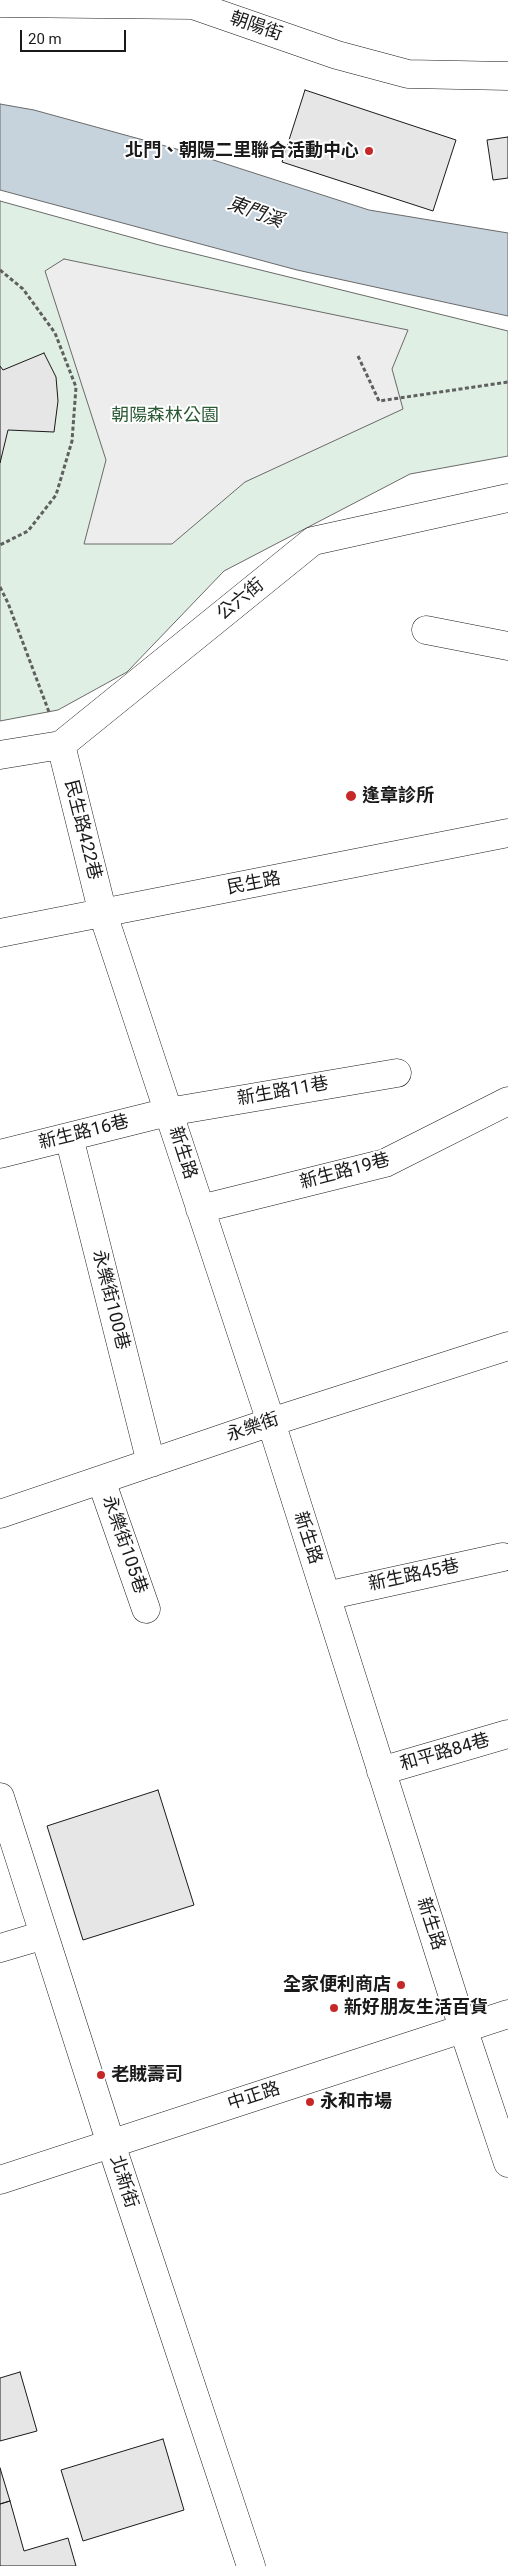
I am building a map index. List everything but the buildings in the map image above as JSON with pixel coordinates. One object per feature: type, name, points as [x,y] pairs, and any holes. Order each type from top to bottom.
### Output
[{"type":"street","name":"朝陽街","points":[[0,3],[192,3],[337,55],[408,74],[508,76]]},
{"type":"street","name":"公六街","points":[[0,755],[61,745],[313,541],[508,498]]},
{"type":"street","points":[[426,630],[508,646]]},
{"type":"street","name":"民生路422巷","points":[[61,745],[103,914]]},
{"type":"street","name":"民生路","points":[[0,933],[508,833]]},
{"type":"street","name":"新生路","points":[[103,914],[270,1422],[463,2028],[508,2163]]},
{"type":"street","name":"新生路11巷","points":[[168,1112],[397,1073]]},
{"type":"street","name":"新生路19巷","points":[[200,1209],[385,1163],[508,1100]]},
{"type":"street","name":"新生路16巷","points":[[0,1154],[168,1112]]},
{"type":"street","name":"永樂街100巷","points":[[69,1137],[151,1463]]},
{"type":"street","name":"永樂街","points":[[0,1514],[270,1422],[508,1346]]},
{"type":"street","name":"永樂街105巷","points":[[101,1480],[146,1609]]},
{"type":"street","name":"新生路45巷","points":[[326,1596],[503,1557]]},
{"type":"street","name":"和平路84巷","points":[[381,1771],[508,1734]]},
{"type":"street","name":"北新街","points":[[0,1797],[111,2144],[251,2566]]},
{"type":"street","points":[[0,1948],[44,1935]]},
{"type":"street","name":"中正路","points":[[0,2180],[508,2014]]},
{"type":"path","points":[[0,270],[23,289],[55,333],[76,387],[72,441],[56,496],[28,531],[0,545]]},
{"type":"path","points":[[358,356],[379,401],[508,382]]},
{"type":"path","points":[[0,588],[8,603],[61,745]]},
{"type":"green space","name":"朝陽森林公園","points":[[0,201],[159,245],[508,331],[508,456],[410,474],[224,571],[127,672],[58,710],[0,721]]},
{"type":"shaded area","points":[[64,259],[408,330],[392,369],[403,409],[245,482],[172,544],[84,544],[106,460],[45,271]]},
{"type":"water","name":"東門溪","points":[[0,104],[34,110],[198,155],[369,210],[508,233],[508,316],[297,270],[0,190]]},
{"type":"place","name":"北門、朝陽二里聯合活動中心","points":[[369,151]]},
{"type":"place","name":"逢章診所","points":[[351,796]]},
{"type":"place","name":"全家便利商店","points":[[401,1985]]},
{"type":"place","name":"新好朋友生活百貨","points":[[334,2008]]},
{"type":"place","name":"老賊壽司","points":[[101,2075]]},
{"type":"place","name":"永和市場","points":[[310,2102]]}]
